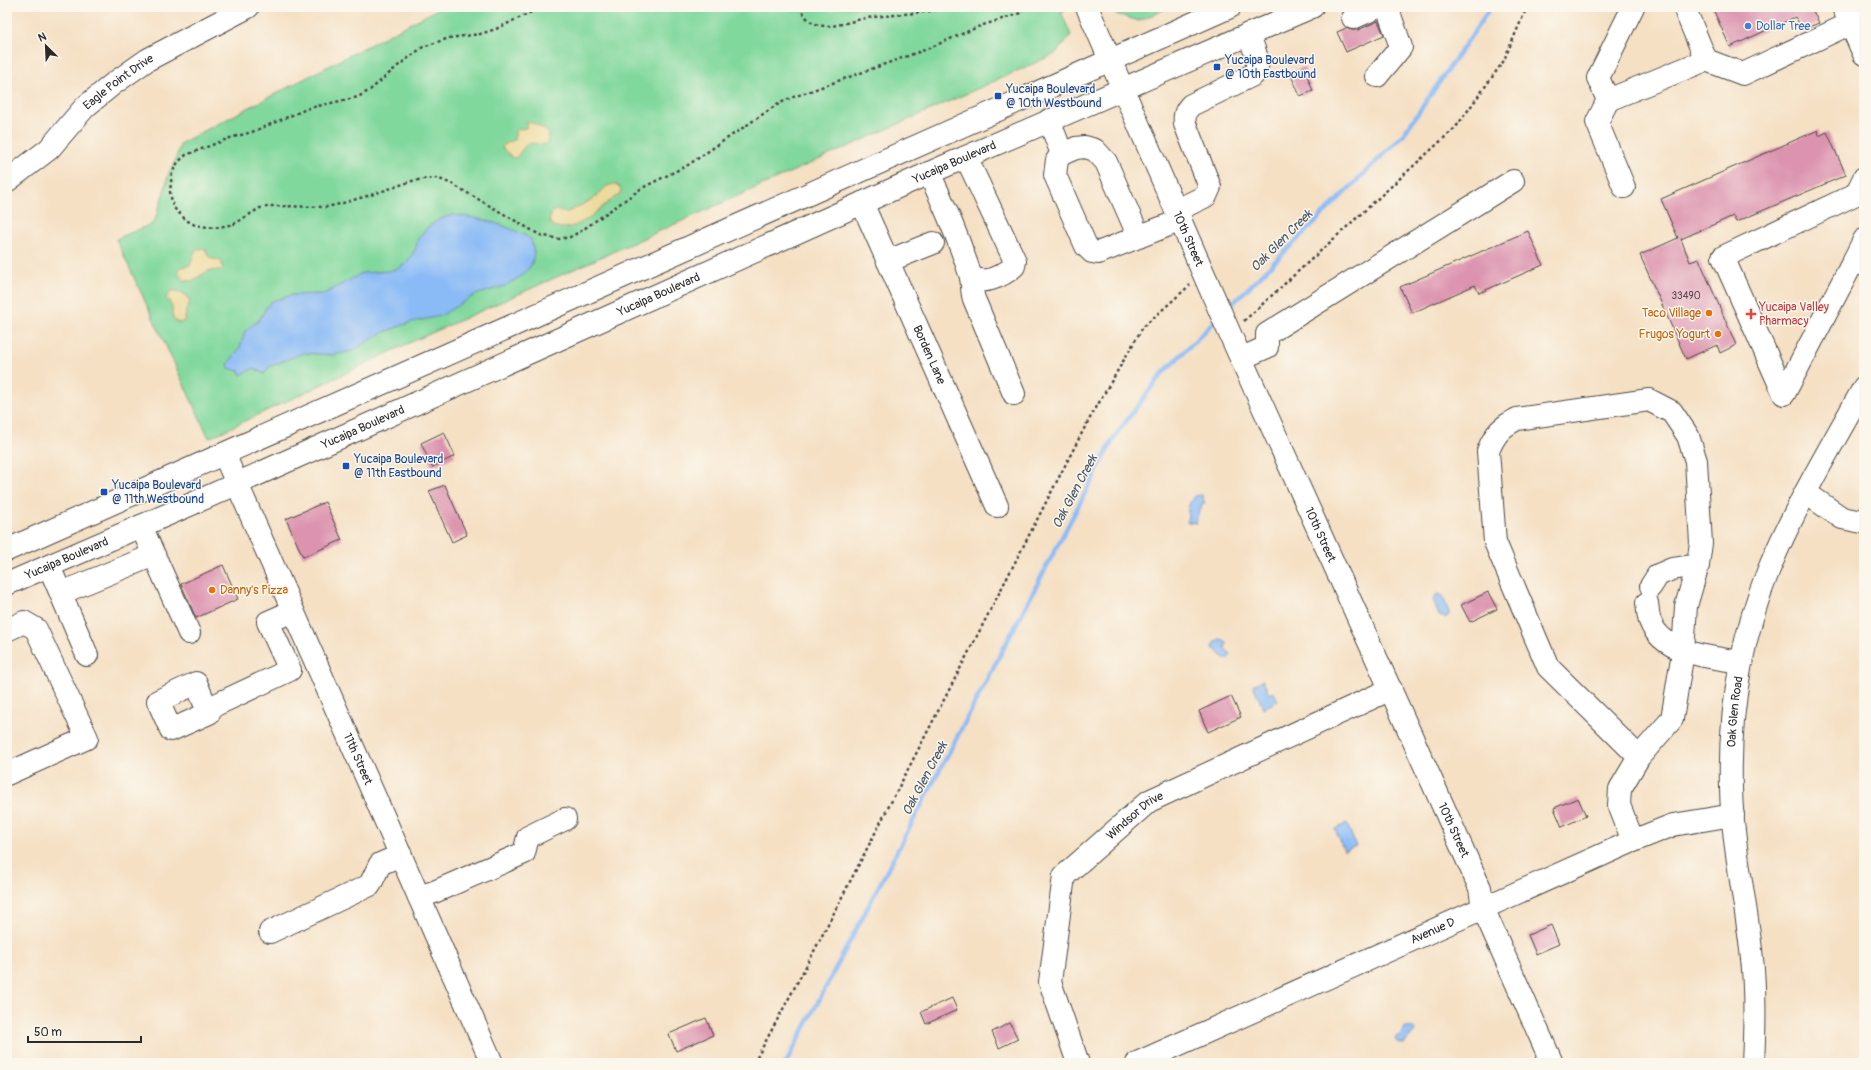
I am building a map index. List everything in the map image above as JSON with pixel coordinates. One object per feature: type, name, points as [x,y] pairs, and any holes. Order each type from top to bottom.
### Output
[{"type":"street","name":"Eagle Point Drive","points":[[7,181],[49,149],[85,107],[118,80],[147,60],[248,7]]},
{"type":"street","name":"10th Street","points":[[1087,7],[1124,88],[1178,215],[1201,286],[1229,329],[1480,888],[1483,908],[1552,1063]]},
{"type":"street","points":[[7,550],[1230,7]]},
{"type":"street","name":"Yucaipa Boulevard","points":[[7,584],[141,526],[929,173],[1312,7]]},
{"type":"street","points":[[1353,18],[1378,7]]},
{"type":"street","points":[[1377,76],[1401,47],[1387,7]]},
{"type":"street","points":[[1608,100],[1598,78],[1633,7]]},
{"type":"street","points":[[1684,7],[1706,60]]},
{"type":"street","points":[[1624,187],[1597,122],[1608,100],[1706,60],[1743,74],[1853,16],[1864,54]]},
{"type":"street","points":[[1139,237],[1106,162],[1095,150],[1085,147],[1076,148],[1062,154],[1057,160],[1056,175],[1086,246],[1092,252],[1098,253],[1139,237],[1178,215],[1206,196],[1210,187],[1185,124],[1184,117],[1186,110],[1191,105],[1253,75],[1258,69],[1259,63],[1248,34]]},
{"type":"street","points":[[1049,120],[1062,154]]},
{"type":"street","points":[[966,157],[1014,261],[1014,266],[1010,270],[987,280],[980,280],[971,277]]},
{"type":"street","points":[[929,173],[945,207],[971,277],[971,290],[974,299],[1014,394]]},
{"type":"street","points":[[1242,358],[1267,347],[1267,334],[1513,181]]},
{"type":"street","points":[[1861,190],[1722,257],[1784,394],[1859,263],[1864,240]]},
{"type":"street","name":"Borden Lane","points":[[862,203],[997,506]]},
{"type":"street","points":[[888,261],[933,243]]},
{"type":"street","name":"Oak Glen Road","points":[[1753,1063],[1755,1030],[1752,965],[1731,789],[1731,747],[1741,662],[1746,637],[1768,570],[1806,493],[1864,387]]},
{"type":"street","points":[[1633,841],[1619,805],[1620,789],[1638,757],[1672,719],[1683,652],[1686,606],[1698,565],[1701,543],[1696,461],[1688,436],[1672,412],[1649,400],[1534,415],[1518,419],[1506,424],[1493,438],[1488,451],[1495,542],[1548,667],[1638,757]]},
{"type":"street","name":"11th Street","points":[[224,454],[492,1063]]},
{"type":"street","points":[[1806,493],[1842,518],[1862,522],[1864,519]]},
{"type":"street","points":[[141,526],[189,633]]},
{"type":"street","points":[[61,593],[154,555]]},
{"type":"street","points":[[1698,565],[1672,569],[1658,575],[1649,594],[1650,622],[1664,640],[1683,652],[1741,662]]},
{"type":"street","points":[[49,566],[87,655]]},
{"type":"street","points":[[207,709],[290,670],[268,622],[293,611]]},
{"type":"street","points":[[7,630],[24,622],[36,629],[87,738],[7,774]]},
{"type":"street","points":[[286,661],[310,650]]},
{"type":"street","name":"Windsor Drive","points":[[1078,1063],[1050,982],[1064,876],[1149,801],[1391,689]]},
{"type":"street","name":"Avenue D","points":[[1137,1063],[1633,841],[1673,825],[1733,815]]},
{"type":"street","points":[[419,897],[524,853],[528,838],[565,820]]},
{"type":"street","points":[[270,932],[370,885],[380,864],[401,855]]},
{"type":"path","points":[[542,7],[520,18],[480,34],[449,38],[423,47],[370,90],[358,97],[309,108],[252,132],[230,138],[186,155],[178,162],[172,173],[170,184],[173,207],[186,220],[195,225],[214,228],[234,224],[260,208],[278,205],[336,206],[412,181],[437,178],[452,184],[540,235],[559,239],[570,237],[642,188],[688,165],[775,106],[788,99],[927,49],[980,26],[1015,15],[1020,13],[1024,7]]},
{"type":"path","points":[[799,7],[807,18],[813,23],[825,26],[865,18],[919,13],[950,7]]},
{"type":"path","points":[[1229,329],[1456,127],[1503,62],[1527,7]]},
{"type":"path","points":[[754,1063],[811,957],[1086,425],[1143,327],[1191,284],[1201,286]]},
{"type":"green space","points":[[442,7],[1073,7],[1061,12],[1071,35],[1055,54],[407,344],[209,438],[116,239],[154,223],[169,172],[173,166],[181,143]]},
{"type":"green space","points":[[1112,7],[1170,7],[1139,21],[1116,14]]},
{"type":"sand","points":[[527,122],[539,126],[549,134],[547,144],[529,143],[517,157],[513,158],[502,148],[505,143],[514,140],[516,130],[526,128]]},
{"type":"sand","points":[[614,184],[619,186],[621,190],[619,195],[580,223],[571,227],[562,228],[553,226],[549,221],[552,212],[557,210],[566,213],[595,198],[607,186]]},
{"type":"sand","points":[[203,248],[206,250],[210,258],[221,261],[223,267],[220,270],[208,271],[192,281],[184,280],[178,273],[179,268],[190,265],[196,250]]},
{"type":"sand","points":[[172,290],[185,294],[190,302],[186,310],[185,320],[180,323],[173,319],[172,307],[166,298]]},
{"type":"water","points":[[452,215],[493,222],[531,239],[534,253],[532,264],[524,274],[505,286],[475,295],[440,316],[412,322],[384,332],[352,351],[332,355],[303,353],[269,367],[264,374],[254,368],[241,375],[239,371],[229,368],[228,364],[240,347],[245,331],[259,320],[272,301],[292,295],[324,294],[362,273],[389,271],[399,268],[407,262],[415,250],[418,239],[428,227],[440,219]]},
{"type":"water","points":[[1202,495],[1205,503],[1201,504],[1202,508],[1199,511],[1196,523],[1187,522],[1190,502],[1194,496]]},
{"type":"water","points":[[1437,594],[1442,595],[1449,612],[1449,615],[1445,618],[1439,616],[1433,599]]},
{"type":"water","points":[[1220,639],[1224,640],[1227,644],[1224,648],[1231,654],[1227,660],[1213,648],[1215,641]]},
{"type":"water","points":[[1263,680],[1269,694],[1274,692],[1278,701],[1263,708],[1253,685]]},
{"type":"water","points":[[1347,824],[1356,846],[1344,851],[1335,829]]},
{"type":"water","points":[[1404,1027],[1414,1028],[1415,1032],[1404,1044],[1395,1039],[1401,1034]]},
{"type":"building","name":"Dollar Tree","points":[[1712,7],[1817,7],[1812,9],[1819,23],[1803,29],[1795,17],[1730,47]]},
{"type":"building","points":[[1378,21],[1384,35],[1346,52],[1337,32],[1346,28],[1358,30]]},
{"type":"building","points":[[1304,67],[1313,91],[1300,96],[1290,73]]},
{"type":"building","points":[[1818,130],[1819,136],[1827,132],[1846,175],[1736,222],[1733,216],[1681,239],[1690,262],[1699,259],[1736,345],[1720,353],[1717,345],[1686,359],[1640,255],[1678,238],[1661,199]]},
{"type":"building","points":[[1528,231],[1543,265],[1479,293],[1475,285],[1412,313],[1400,287]]},
{"type":"building","points":[[444,432],[455,456],[432,467],[421,443]]},
{"type":"building","points":[[445,485],[467,535],[452,542],[429,491]]},
{"type":"building","points":[[325,502],[342,540],[303,557],[286,519]]},
{"type":"building","points":[[223,565],[238,599],[196,618],[181,584]]},
{"type":"building","points":[[1488,592],[1497,609],[1470,622],[1461,605]]},
{"type":"building","points":[[1231,696],[1241,717],[1208,732],[1199,711]]},
{"type":"building","points":[[1578,798],[1586,816],[1562,827],[1554,808]]},
{"type":"building","points":[[1551,925],[1559,944],[1536,954],[1528,935]]},
{"type":"building","points":[[952,998],[957,1010],[926,1024],[921,1012]]},
{"type":"building","points":[[706,1018],[713,1035],[676,1051],[669,1034]]},
{"type":"building","points":[[1010,1023],[1018,1039],[999,1048],[992,1032]]},
{"type":"waterway","name":"Oak Glen Creek","points":[[1226,310],[1403,135],[1491,7]]},
{"type":"waterway","name":"Oak Glen Creek","points":[[786,1063],[1115,436],[1161,375],[1217,319]]},
{"type":"place","name":"Dollar Tree","points":[[1748,26]]},
{"type":"place","name":"Yucaipa Boulevard @ 10th Eastbound","points":[[1217,67]]},
{"type":"place","name":"Yucaipa Boulevard @ 10th Westbound","points":[[998,96]]},
{"type":"place","name":"Taco Village","points":[[1709,313]]},
{"type":"place","name":"Yucaipa Valley Pharmacy","points":[[1751,314]]},
{"type":"place","name":"Frugos Yogurt","points":[[1718,334]]},
{"type":"place","name":"Yucaipa Boulevard @ 11th Eastbound","points":[[346,466]]},
{"type":"place","name":"Yucaipa Boulevard @ 11th Westbound","points":[[104,492]]},
{"type":"place","name":"Danny's Pizza","points":[[212,590]]}]
